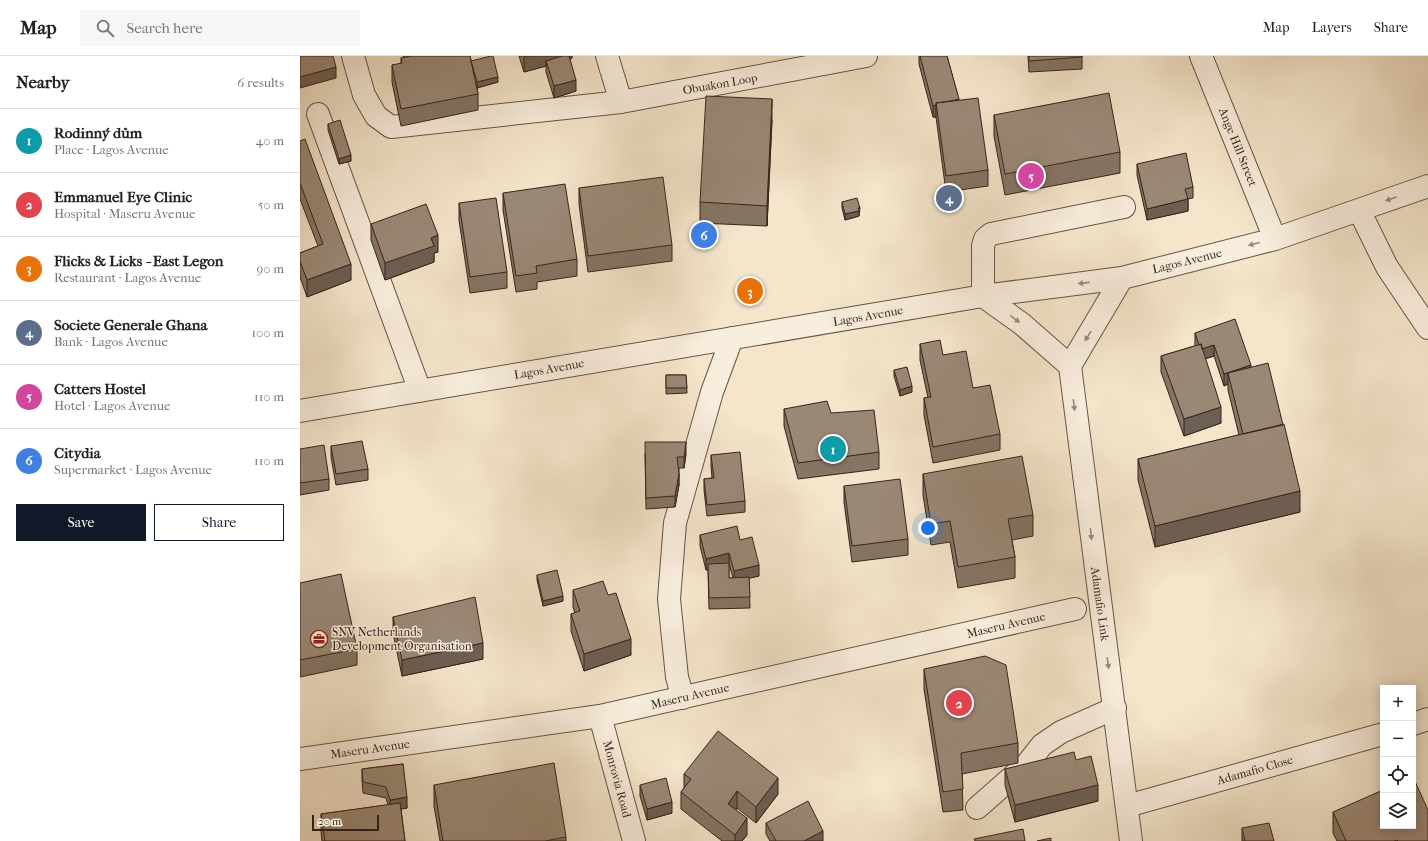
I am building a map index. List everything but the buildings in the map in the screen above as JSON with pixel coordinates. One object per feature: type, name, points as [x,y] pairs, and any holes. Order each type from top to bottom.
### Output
[{"type":"street","name":"Obuakon Loop","points":[[353,56],[364,95],[376,116],[391,127],[621,102],[866,56]]},
{"type":"street","points":[[607,56],[621,102]]},
{"type":"street","name":"Ange Hill Street","points":[[1201,56],[1275,239]]},
{"type":"street","points":[[318,114],[420,391]]},
{"type":"street","name":"Lagos Avenue","points":[[300,411],[983,296],[1122,278],[1275,239],[1428,186]]},
{"type":"street","points":[[1122,278],[1070,366],[1022,324],[983,296],[983,246],[985,239],[991,234],[1124,207]]},
{"type":"street","points":[[1359,210],[1387,266],[1428,328]]},
{"type":"street","points":[[684,698],[677,678],[670,598],[675,523],[712,392],[732,338]]},
{"type":"street","name":"Adamafio Link","points":[[1070,366],[1131,841]]},
{"type":"street","name":"Maseru Avenue","points":[[300,759],[600,716],[1075,609]]},
{"type":"street","points":[[977,808],[1027,764],[1042,745],[1061,732],[1115,708]]},
{"type":"street","name":"Monrovia Road","points":[[600,716],[634,841]]},
{"type":"street","points":[[1416,723],[1428,719]]},
{"type":"street","name":"Adamafio Close","points":[[1127,806],[1380,735]]},
{"type":"place","name":"Catters Hostel","points":[[1031,176]]},
{"type":"place","name":"Societe Generale Ghana","points":[[949,198]]},
{"type":"place","name":"Citydia","points":[[704,235]]},
{"type":"place","name":"Flicks & Licks - East Legon","points":[[750,291]]},
{"type":"place","name":"Rodinný dům","points":[[833,449]]},
{"type":"place","name":"SNV Netherlands Development Organisation","points":[[319,639]]},
{"type":"place","name":"Emmanuel Eye Clinic","points":[[959,703]]}]
